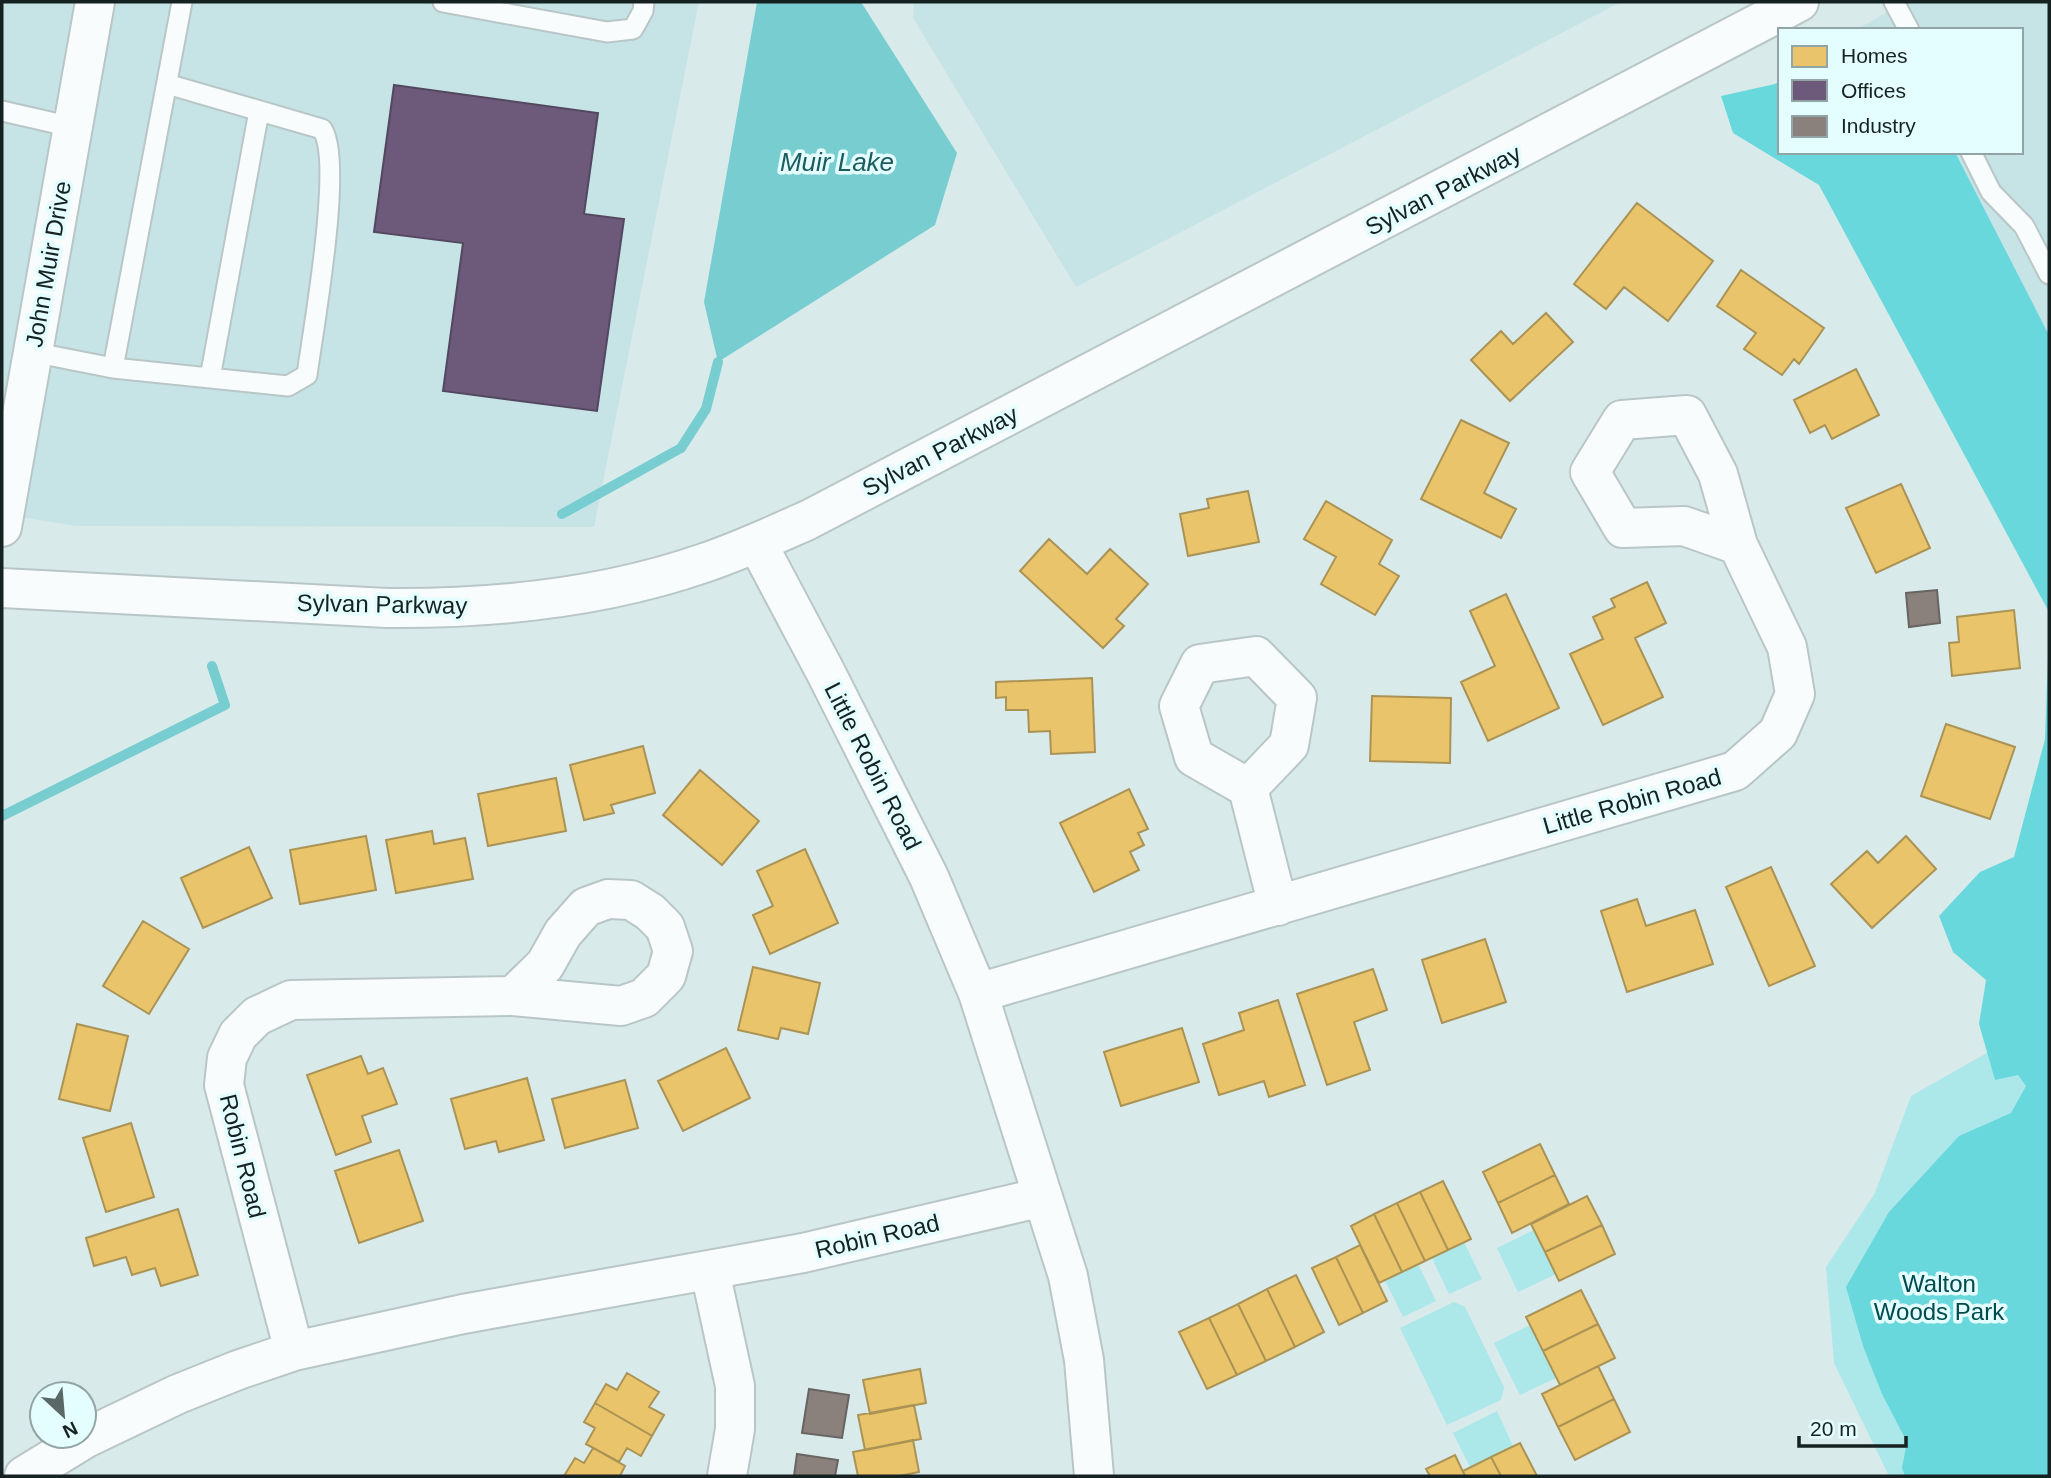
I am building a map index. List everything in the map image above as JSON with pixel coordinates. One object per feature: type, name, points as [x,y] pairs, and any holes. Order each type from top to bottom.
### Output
[{"type":"street","name":"John Muir Drive","points":[[2,527],[95,2]]},
{"type":"street","name":"Sylvan Parkway","points":[[2,588],[387,608],[445,608],[532,601],[619,587],[703,564],[757,543],[833,507],[1799,2]]},
{"type":"street","name":"Little Robin Road","points":[[757,543],[929,877],[978,993],[1068,1276],[1084,1360],[1094,1476]]},
{"type":"street","name":"Little Robin Road","points":[[978,993],[1735,771],[1778,733],[1795,694],[1787,647],[1738,545]]},
{"type":"street","points":[[1248,788],[1278,906]]},
{"type":"street","name":"Robin Road","points":[[294,1351],[224,1085],[227,1058],[238,1035],[257,1016],[291,1000],[513,996]]},
{"type":"street","name":"Robin Road","points":[[23,1476],[86,1438],[178,1394],[294,1351],[463,1314],[803,1253],[1043,1197]]},
{"type":"street","points":[[710,1271],[734,1386],[735,1429],[727,1476]]},
{"type":"lane","points":[[113,368],[182,2]]},
{"type":"lane","points":[[443,2],[607,32],[633,29],[643,11],[644,2]]},
{"type":"lane","points":[[1894,2],[1908,28]]},
{"type":"lane","points":[[32,352],[113,368],[288,386],[307,375],[331,190],[328,139],[322,129],[167,84]]},
{"type":"lane","points":[[2,111],[72,127]]},
{"type":"lane","points":[[210,378],[259,111]]},
{"type":"lane","points":[[1972,154],[1992,192],[2024,226],[2049,274]]},
{"type":"shaded area","points":[[2,2],[699,2],[594,527],[76,526],[2,514]]},
{"type":"shaded area","points":[[914,2],[1621,2],[1076,287],[913,18]]},
{"type":"shaded area","points":[[1904,2],[2049,2],[2049,335],[1956,154],[2023,154],[2023,28],[1859,28]]},
{"type":"green space","points":[[1778,82],[1778,154],[1956,154],[2049,335],[2049,612],[1819,185],[1733,133],[1721,96]]},
{"type":"green space","name":"Walton Woods Park","points":[[2049,631],[2049,1476],[1905,1476],[1902,1468],[1907,1442],[1882,1394],[1863,1346],[1846,1287],[1889,1212],[1959,1136],[2011,1113],[2026,1086],[2018,1075],[1995,1080],[1979,1024],[1986,980],[1953,952],[1939,916],[1980,872],[2014,857],[2045,739]]},
{"type":"green space","name":"Walton Woods Park","points":[[2026,1010],[2049,1476],[1889,1476],[1834,1363],[1826,1267],[1875,1193],[1911,1096],[1985,1054]]},
{"type":"green space","points":[[1534,1230],[1556,1274],[1518,1292],[1497,1248]]},
{"type":"green space","points":[[1464,1242],[1482,1279],[1449,1294],[1432,1258]]},
{"type":"green space","points":[[1418,1264],[1436,1301],[1403,1317],[1385,1280]]},
{"type":"green space","points":[[1454,1302],[1465,1307],[1504,1387],[1501,1400],[1447,1425],[1400,1328]]},
{"type":"green space","points":[[1530,1325],[1556,1378],[1520,1395],[1494,1343]]},
{"type":"green space","points":[[1497,1411],[1513,1446],[1470,1467],[1453,1433]]},
{"type":"water","name":"Muir Lake","points":[[757,2],[861,2],[957,153],[935,225],[718,362],[704,302]]},
{"type":"building: Homes","points":[[1637,203],[1713,261],[1668,321],[1624,287],[1606,309],[1574,284]]},
{"type":"building: Homes","points":[[1741,270],[1824,328],[1799,364],[1794,359],[1782,375],[1744,349],[1756,333],[1717,306]]},
{"type":"building: Homes","points":[[1546,313],[1573,342],[1510,401],[1471,360],[1501,331],[1513,344]]},
{"type":"building: Homes","points":[[1856,369],[1879,415],[1832,439],[1825,425],[1810,433],[1794,400]]},
{"type":"building: Homes","points":[[1461,420],[1509,443],[1484,493],[1516,509],[1501,538],[1421,499]]},
{"type":"building: Homes","points":[[1901,484],[1930,548],[1876,573],[1846,508]]},
{"type":"building: Homes","points":[[1248,491],[1259,542],[1188,556],[1180,514],[1209,508],[1207,499]]},
{"type":"building: Homes","points":[[1326,501],[1392,540],[1379,564],[1399,576],[1375,615],[1321,584],[1336,557],[1304,539]]},
{"type":"building: Homes","points":[[1049,539],[1087,574],[1110,549],[1148,584],[1116,619],[1124,626],[1103,648],[1020,571]]},
{"type":"building: Homes","points":[[1647,582],[1666,623],[1635,638],[1663,697],[1603,725],[1570,654],[1603,639],[1593,617],[1615,607],[1611,599]]},
{"type":"building: Homes","points":[[1506,594],[1559,708],[1488,741],[1461,682],[1495,666],[1470,611]]},
{"type":"building: Homes","points":[[2014,610],[2020,668],[1952,676],[1949,643],[1959,642],[1957,617]]},
{"type":"building: Homes","points":[[1092,678],[1095,752],[1051,754],[1050,731],[1029,732],[1028,710],[1006,710],[1006,697],[996,698],[996,682]]},
{"type":"building: Homes","points":[[1372,696],[1451,698],[1450,763],[1370,761]]},
{"type":"building: Homes","points":[[1946,724],[2015,747],[1990,819],[1921,796]]},
{"type":"building: Homes","points":[[643,746],[655,793],[611,805],[614,813],[584,820],[570,765]]},
{"type":"building: Homes","points":[[700,770],[759,821],[722,865],[663,815]]},
{"type":"building: Homes","points":[[556,778],[566,831],[488,846],[478,794]]},
{"type":"building: Homes","points":[[1129,789],[1148,829],[1138,833],[1144,845],[1130,852],[1139,870],[1094,892],[1060,823]]},
{"type":"building: Homes","points":[[432,831],[434,844],[465,838],[473,879],[396,893],[386,840]]},
{"type":"building: Homes","points":[[366,836],[376,890],[300,904],[290,850]]},
{"type":"building: Homes","points":[[1906,836],[1936,869],[1872,928],[1831,884],[1867,851],[1878,863]]},
{"type":"building: Homes","points":[[249,847],[272,898],[203,928],[181,878]]},
{"type":"building: Homes","points":[[805,849],[838,923],[770,954],[753,915],[773,906],[757,871]]},
{"type":"building: Homes","points":[[1771,867],[1815,966],[1769,986],[1726,887]]},
{"type":"building: Homes","points":[[1637,899],[1646,926],[1695,910],[1713,964],[1627,992],[1601,911]]},
{"type":"building: Homes","points":[[143,921],[189,949],[149,1014],[103,986]]},
{"type":"building: Homes","points":[[1485,939],[1506,1002],[1442,1023],[1422,960]]},
{"type":"building: Homes","points":[[753,967],[820,983],[808,1034],[781,1028],[778,1039],[738,1030]]},
{"type":"building: Homes","points":[[1373,969],[1387,1010],[1354,1022],[1370,1070],[1327,1085],[1297,994]]},
{"type":"building: Homes","points":[[1278,1000],[1305,1085],[1269,1097],[1264,1081],[1219,1095],[1203,1044],[1244,1030],[1239,1013]]},
{"type":"building: Homes","points":[[77,1024],[128,1036],[110,1111],[59,1099]]},
{"type":"building: Homes","points":[[1182,1028],[1199,1082],[1121,1106],[1104,1052]]},
{"type":"building: Homes","points":[[726,1048],[750,1098],[683,1131],[658,1081]]},
{"type":"building: Homes","points":[[361,1056],[368,1074],[383,1068],[397,1104],[362,1116],[371,1142],[336,1155],[307,1075]]},
{"type":"building: Homes","points":[[527,1078],[544,1140],[499,1152],[496,1141],[465,1149],[451,1099]]},
{"type":"building: Homes","points":[[625,1080],[638,1128],[565,1148],[552,1099]]},
{"type":"building: Homes","points":[[131,1123],[154,1197],[106,1212],[83,1138]]},
{"type":"building: Homes","points":[[1540,1144],[1555,1175],[1498,1203],[1483,1172]]},
{"type":"building: Homes","points":[[399,1150],[423,1221],[359,1243],[335,1171]]},
{"type":"building: Homes","points":[[1555,1175],[1569,1204],[1512,1233],[1498,1203]]},
{"type":"building: Homes","points":[[1443,1181],[1471,1239],[1448,1250],[1420,1192]]},
{"type":"building: Homes","points":[[1420,1192],[1448,1250],[1425,1261],[1397,1203]]},
{"type":"building: Homes","points":[[1587,1196],[1602,1225],[1545,1252],[1531,1224]]},
{"type":"building: Homes","points":[[1397,1203],[1425,1261],[1402,1272],[1374,1214]]},
{"type":"building: Homes","points":[[178,1209],[198,1275],[161,1286],[155,1268],[132,1275],[126,1257],[94,1266],[86,1238]]},
{"type":"building: Homes","points":[[1374,1214],[1402,1272],[1379,1283],[1351,1226]]},
{"type":"building: Homes","points":[[1602,1225],[1615,1254],[1559,1281],[1545,1252]]},
{"type":"building: Homes","points":[[1360,1245],[1387,1301],[1363,1313],[1336,1257]]},
{"type":"building: Homes","points":[[1336,1257],[1363,1313],[1339,1325],[1312,1268]]},
{"type":"building: Homes","points":[[1296,1275],[1324,1332],[1295,1347],[1267,1289]]},
{"type":"building: Homes","points":[[1267,1289],[1295,1347],[1266,1361],[1238,1304]]},
{"type":"building: Homes","points":[[1581,1290],[1598,1324],[1543,1351],[1526,1317]]},
{"type":"building: Homes","points":[[1238,1304],[1266,1361],[1237,1375],[1209,1318]]},
{"type":"building: Homes","points":[[1209,1318],[1237,1375],[1207,1389],[1179,1332]]},
{"type":"building: Homes","points":[[1598,1324],[1615,1358],[1560,1385],[1543,1351]]},
{"type":"building: Homes","points":[[1598,1366],[1614,1399],[1558,1427],[1542,1394]]},
{"type":"building: Homes","points":[[920,1369],[926,1403],[870,1414],[863,1380]]},
{"type":"building: Homes","points":[[627,1373],[659,1392],[649,1407],[664,1415],[652,1436],[595,1403],[606,1384],[617,1390]]},
{"type":"building: Homes","points":[[1614,1399],[1630,1432],[1575,1460],[1558,1427]]},
{"type":"building: Homes","points":[[595,1403],[652,1436],[641,1456],[627,1448],[619,1462],[586,1444],[595,1428],[584,1422]]},
{"type":"building: Homes","points":[[914,1405],[921,1439],[865,1450],[858,1415]]},
{"type":"building: Homes","points":[[913,1440],[919,1472],[899,1476],[858,1476],[853,1452]]},
{"type":"building: Homes","points":[[1520,1443],[1537,1476],[1501,1476],[1491,1457]]},
{"type":"building: Homes","points":[[593,1448],[625,1466],[620,1476],[564,1476],[575,1458],[584,1463]]},
{"type":"building: Homes","points":[[1455,1455],[1465,1476],[1430,1476],[1426,1469]]},
{"type":"building: Homes","points":[[1491,1457],[1501,1476],[1465,1476],[1463,1471]]},
{"type":"building: Offices","points":[[394,85],[598,113],[584,214],[624,219],[597,411],[443,391],[463,243],[374,232]]},
{"type":"building: Industry","points":[[1937,590],[1940,623],[1909,627],[1906,593]]},
{"type":"building: Industry","points":[[809,1389],[849,1395],[842,1438],[802,1433]]},
{"type":"building: Industry","points":[[797,1454],[838,1460],[835,1476],[794,1476]]},
{"type":"waterway","points":[[562,514],[681,448],[706,409],[718,362]]},
{"type":"waterway","points":[[2,816],[225,705],[212,666]]}]
